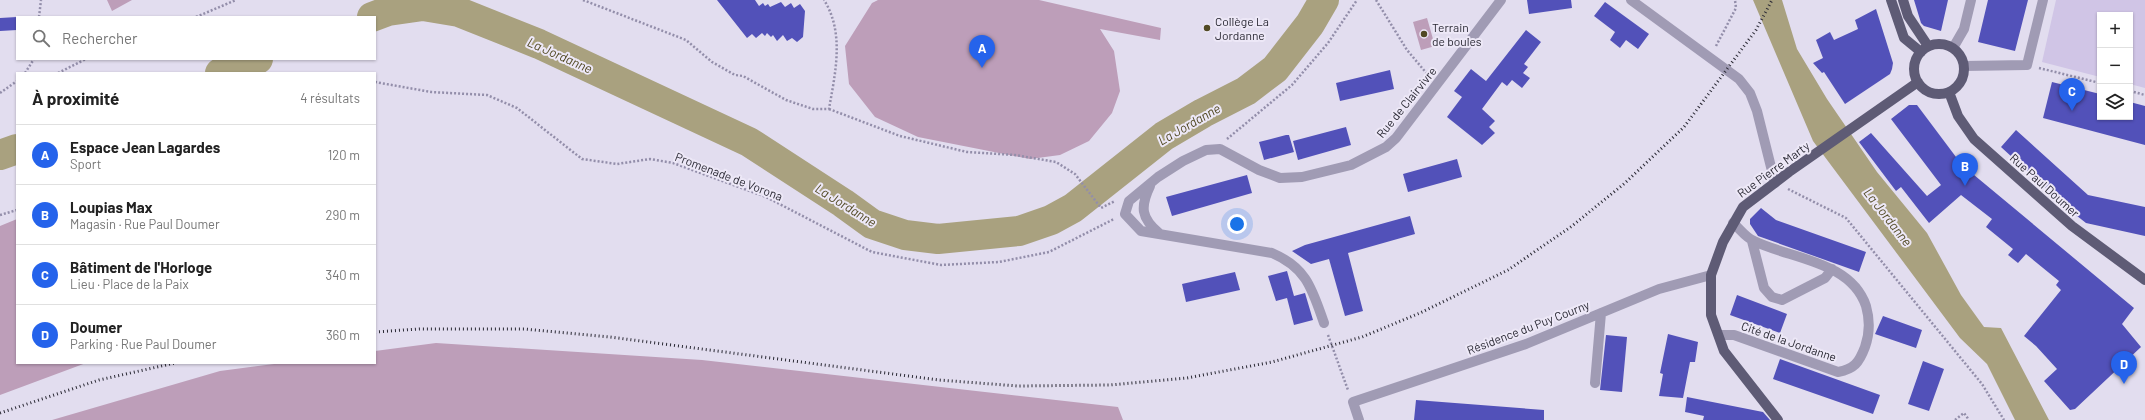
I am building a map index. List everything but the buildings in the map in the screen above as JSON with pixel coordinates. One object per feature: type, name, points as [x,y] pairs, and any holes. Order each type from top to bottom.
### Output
[{"type":"main road","points":[[1891,0],[1904,38],[1925,49]]},
{"type":"main road","points":[[1903,0],[1908,16],[1925,49]]},
{"type":"main road","points":[[1940,44],[1953,48],[1960,56],[1964,66],[1964,73],[1959,84],[1949,92],[1932,92],[1918,82],[1915,64],[1925,49],[1940,44]]},
{"type":"main road","name":"Rue Pierre Marty","points":[[1778,420],[1724,351],[1711,315],[1712,275],[1722,242],[1743,207],[1918,82]]},
{"type":"main road","name":"Rue Paul Doumer","points":[[1949,92],[1958,116],[1974,139],[2072,226],[2145,280]]},
{"type":"street","name":"Rue de Clairvivre","points":[[1220,149],[1259,170],[1280,178],[1302,177],[1351,165],[1386,147],[1438,83],[1501,0]]},
{"type":"street","points":[[1631,0],[1739,79],[1750,93],[1757,111],[1775,183]]},
{"type":"street","points":[[1953,48],[1964,29],[1971,0]]},
{"type":"street","points":[[1964,66],[2027,65],[2043,0]]},
{"type":"street","points":[[1220,149],[1206,150],[1183,161],[1158,177],[1129,202],[1125,214],[1141,231],[1159,233],[1169,237],[1272,252],[1285,258],[1300,271],[1311,285],[1324,323]]},
{"type":"street","points":[[1151,184],[1143,200],[1144,215],[1148,224],[1159,233]]},
{"type":"street","name":"Cité de la Jordanne","points":[[1719,335],[1734,334],[1838,372],[1849,370],[1860,358],[1868,339],[1870,319],[1865,302],[1857,289],[1847,278],[1832,270],[1752,241],[1734,223]]},
{"type":"street","points":[[1752,241],[1764,288],[1772,297],[1782,300],[1825,278],[1832,270]]},
{"type":"street","name":"Résidence du Puy Courny","points":[[1353,402],[1526,344],[1659,289],[1712,275]]},
{"type":"street","points":[[1595,383],[1601,313]]},
{"type":"street","points":[[1353,402],[1359,420]]},
{"type":"path","points":[[39,16],[41,0]]},
{"type":"path","points":[[198,16],[236,0]]},
{"type":"path","points":[[583,0],[686,40],[712,62],[735,75],[743,76],[786,100],[813,109],[830,109],[900,136],[966,152],[1015,155],[1056,162],[1074,174],[1101,208],[1116,201]]},
{"type":"path","points":[[825,0],[837,35],[836,68],[830,109]]},
{"type":"path","points":[[1220,149],[1228,138],[1292,85],[1328,43],[1357,0]]},
{"type":"path","points":[[1376,0],[1407,50],[1424,72],[1438,83]]},
{"type":"path","points":[[1710,57],[1736,8],[1735,0]]},
{"type":"path","points":[[26,72],[33,60]]},
{"type":"path","points":[[60,72],[84,60]]},
{"type":"path","points":[[2027,65],[2097,82]]},
{"type":"path","points":[[0,93],[16,82]]},
{"type":"path","name":"Promenade de Vorona","points":[[376,82],[431,92],[487,95],[517,108],[582,159],[617,164],[650,159],[673,163],[766,197],[872,252],[941,265],[999,262],[1049,252],[1125,214]]},
{"type":"path","points":[[2133,92],[2145,95]]},
{"type":"path","points":[[1775,183],[1846,218],[1982,384],[2004,420]]},
{"type":"path","points":[[0,216],[16,210]]},
{"type":"path","points":[[1324,323],[1353,402]]},
{"type":"path","points":[[1955,420],[1964,413],[1969,420]]},
{"type":"shaded area","points":[[107,0],[132,0],[112,11]]},
{"type":"shaded area","points":[[878,0],[1039,0],[1161,28],[1160,40],[1100,29],[1114,51],[1120,91],[1112,113],[1089,141],[1060,155],[1030,159],[918,137],[875,117],[849,84],[845,46],[872,3]]},
{"type":"shaded area","points":[[2056,0],[2145,0],[2145,88],[2133,85],[2133,12],[2097,12],[2097,76],[2042,62]]},
{"type":"shaded area","name":"Terrain de boules","points":[[1427,18],[1435,46],[1421,50],[1413,22]]},
{"type":"shaded area","points":[[16,219],[16,364],[83,364],[0,395],[0,226]]},
{"type":"shaded area","points":[[436,343],[702,360],[1118,407],[1123,420],[52,420],[220,371],[274,364],[376,364],[376,351]]},
{"type":"water","points":[[1753,0],[1782,0],[1797,49],[1827,99],[1877,172],[1927,233],[1961,295],[1984,327],[2001,328],[2049,420],[2015,420],[1987,364],[1960,338],[1813,141]]},
{"type":"waterway","name":"La Jordanne","points":[[375,16],[388,11],[423,6],[459,12],[539,44],[749,142],[843,203],[872,224],[905,235],[938,239],[1019,231],[1051,220],[1073,208],[1164,136],[1203,113],[1246,91],[1275,69],[1310,24],[1324,0]]},
{"type":"waterway","name":"La Jordanne","points":[[223,72],[255,60]]},
{"type":"waterway","name":"La Jordanne","points":[[0,155],[16,149]]},
{"type":"railway","points":[[376,332],[419,329],[524,329],[610,337],[939,380],[1018,386],[1110,385],[1187,378],[1272,362],[1362,337],[1420,313],[1508,270],[1572,226],[1625,183],[1684,127],[1756,30],[1772,0]]},
{"type":"railway","points":[[0,413],[99,380],[171,364]]},
{"type":"place","name":"Collège La Jordanne","points":[[1207,28]]},
{"type":"place","name":"Terrain de boules","points":[[1424,34]]},
{"type":"place","name":"Espace Jean Lagardes","points":[[982,68]]},
{"type":"place","name":"Bâtiment de l'Horloge","points":[[2072,111]]},
{"type":"place","name":"Loupias Max","points":[[1965,186]]},
{"type":"place","name":"Doumer","points":[[2124,384]]}]
